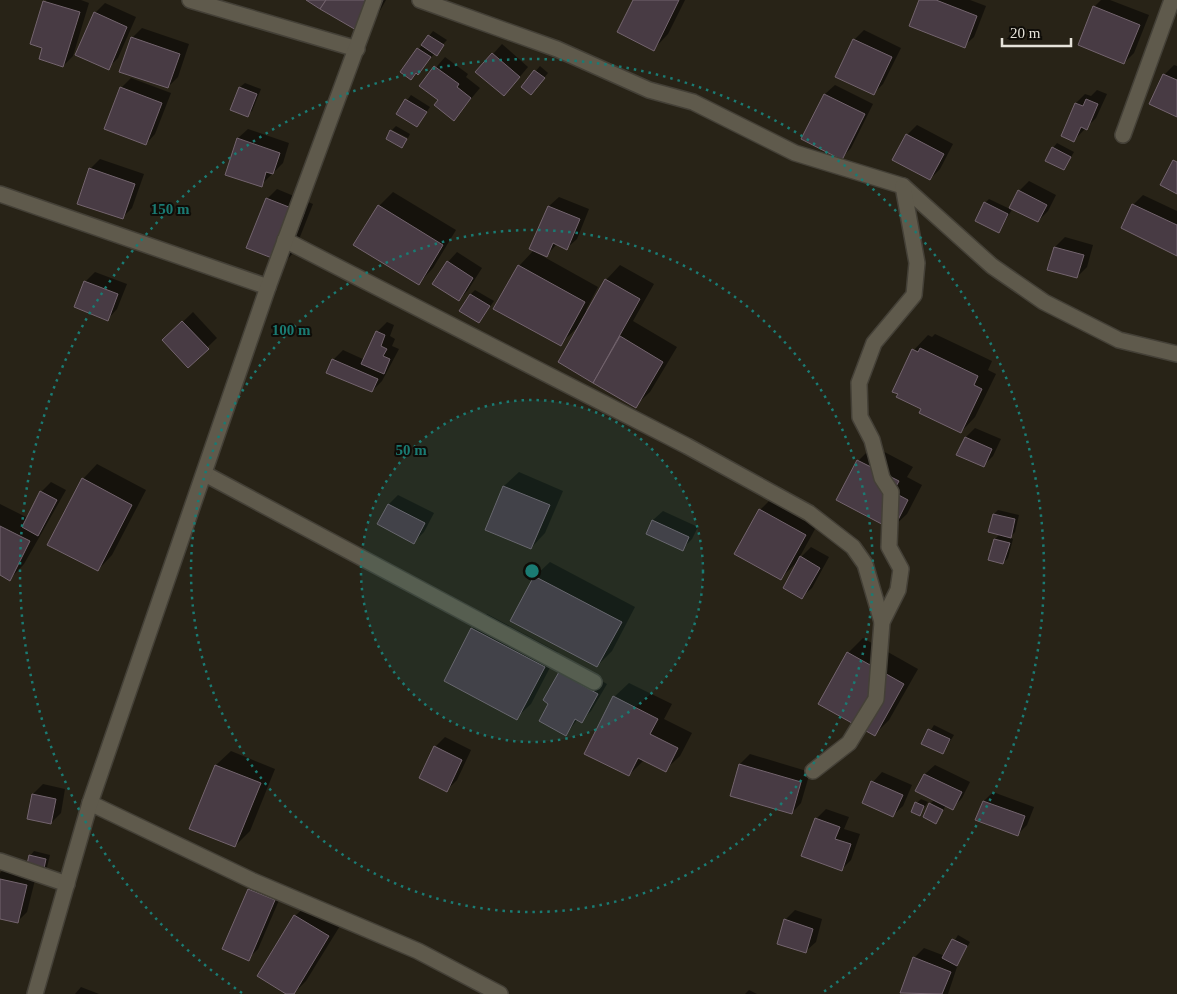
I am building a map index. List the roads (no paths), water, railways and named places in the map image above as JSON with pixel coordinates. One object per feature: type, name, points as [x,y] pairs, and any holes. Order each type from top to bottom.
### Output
[{"type":"street","points":[[190,0],[357,49]]},
{"type":"street","points":[[35,994],[90,803],[268,287],[374,0]]},
{"type":"street","points":[[420,0],[557,49],[649,90],[693,102],[795,153],[903,186],[992,266],[1044,302],[1119,340],[1177,354]]},
{"type":"street","points":[[1123,134],[1172,0]]},
{"type":"street","points":[[882,622],[898,590],[900,570],[889,547],[891,492],[882,478],[872,440],[860,417],[859,383],[874,343],[914,295],[917,263],[903,186]]},
{"type":"street","points":[[0,194],[268,287]]},
{"type":"street","points":[[285,240],[687,446],[809,513],[853,547],[865,564],[882,622],[876,699],[849,743],[813,771]]},
{"type":"street","points":[[205,474],[594,682]]},
{"type":"street","points":[[90,803],[253,881],[418,951],[500,994]]},
{"type":"street","points":[[0,861],[67,884]]}]
